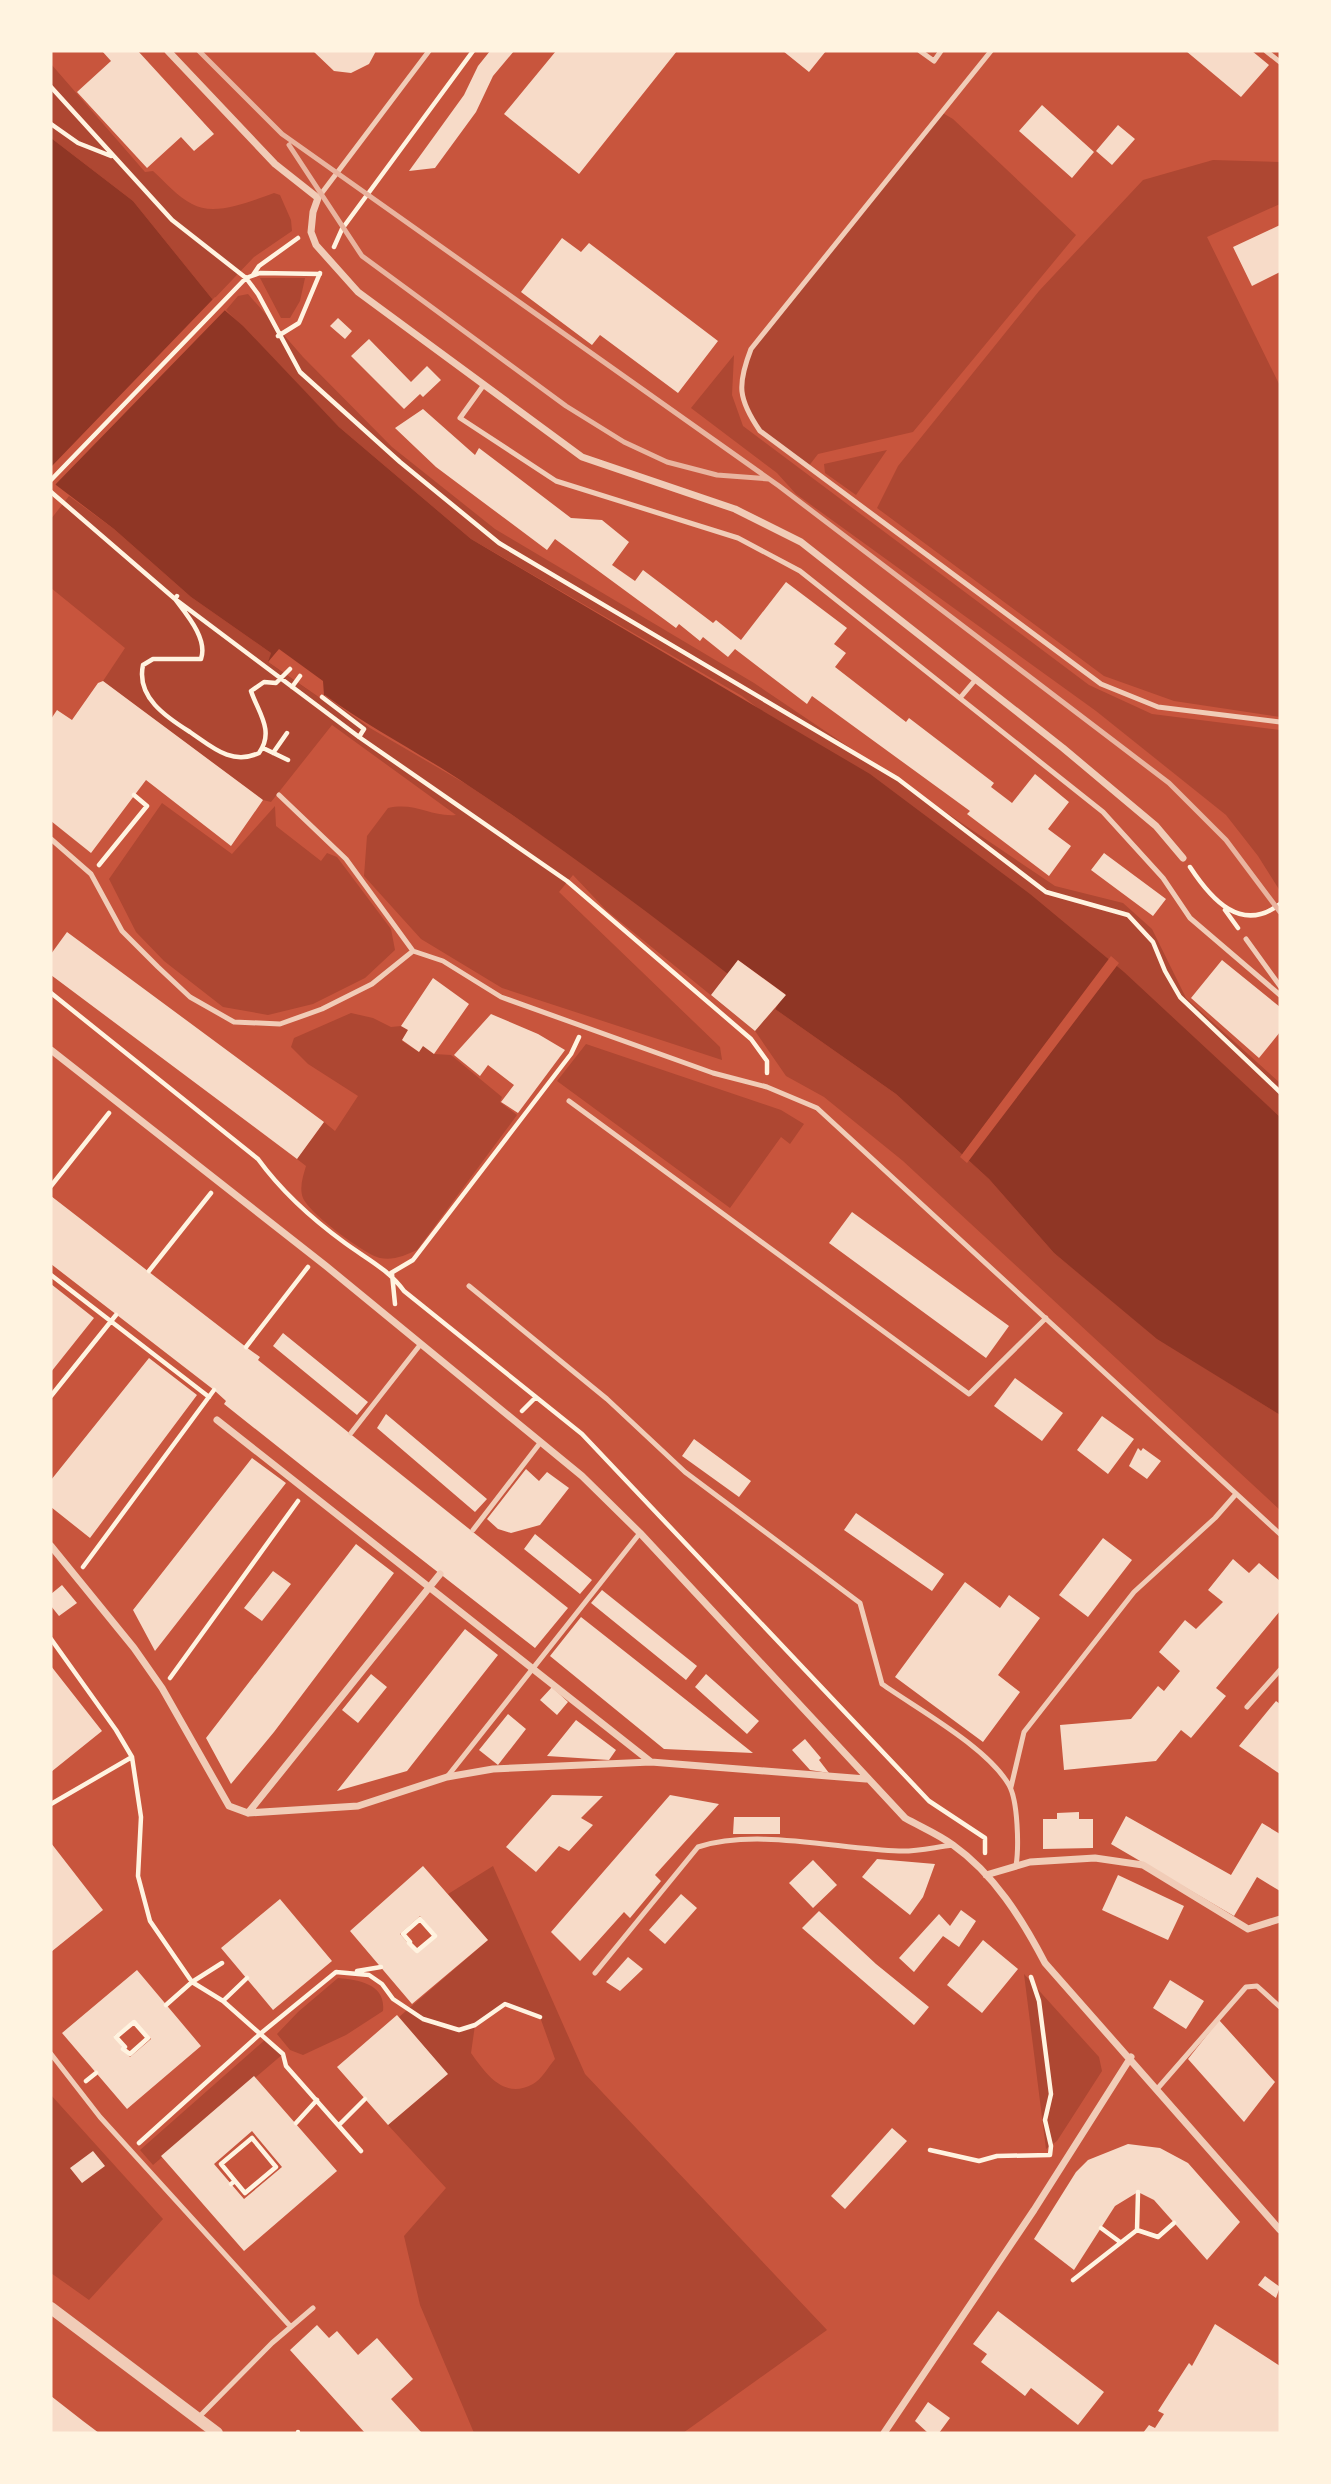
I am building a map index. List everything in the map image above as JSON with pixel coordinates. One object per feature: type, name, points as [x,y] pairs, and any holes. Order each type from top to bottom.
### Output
[{"type":"street","points":[[169,51],[275,164],[318,198],[311,232],[316,245],[358,292],[582,457],[734,509],[801,542],[976,679],[1156,826],[1183,858]]},
{"type":"street","points":[[51,1050],[315,1257],[582,1476],[639,1533],[905,1818],[953,1845],[986,1875],[1022,1920],[1045,1963],[1131,2057],[1280,2230]]},
{"type":"street","points":[[217,1420],[651,1762]]},
{"type":"street","points":[[51,1546],[162,1688],[229,1806],[248,1813],[358,1805],[447,1777],[493,1769],[651,1762],[866,1779]]},
{"type":"street","points":[[248,1813],[440,1574]]},
{"type":"street","points":[[986,1875],[1030,1862],[1095,1858],[1143,1865],[1248,1929],[1280,1919]]},
{"type":"street","points":[[884,2433],[1028,2218],[1131,2057]]},
{"type":"street","points":[[51,2308],[217,2433]]},
{"type":"lane","points":[[318,198],[429,51]]},
{"type":"lane","points":[[920,51],[934,61],[941,51]]},
{"type":"lane","points":[[991,51],[751,349],[740,378],[744,408],[760,431],[1101,684],[1158,707],[1280,722]]},
{"type":"lane","points":[[1266,51],[1280,62]]},
{"type":"lane","points":[[483,386],[460,418],[556,481],[738,538],[788,564],[1103,812],[1163,878],[1190,918],[1280,995]]},
{"type":"lane","points":[[960,698],[976,679]]},
{"type":"lane","points":[[279,795],[346,859],[413,951],[443,961],[501,997],[713,1073],[767,1087],[817,1108],[1280,1534]]},
{"type":"lane","points":[[51,839],[92,874],[122,931],[190,997],[234,1022],[279,1024],[322,1009],[372,984],[413,951]]},
{"type":"lane","points":[[1246,939],[1280,986]]},
{"type":"lane","points":[[569,1101],[969,1394],[1046,1318]]},
{"type":"lane","points":[[469,1286],[607,1399],[685,1472],[860,1603],[882,1684],[992,1760],[1011,1787]]},
{"type":"lane","points":[[351,1433],[420,1345]]},
{"type":"lane","points":[[473,1530],[540,1443]]},
{"type":"lane","points":[[1017,1866],[1019,1847],[1011,1787],[1024,1732],[1134,1592],[1215,1518],[1236,1494]]},
{"type":"lane","points":[[447,1777],[639,1533]]},
{"type":"lane","points":[[1247,1707],[1280,1670]]},
{"type":"lane","points":[[594,1973],[698,1847],[716,1841],[762,1841],[902,1851],[953,1845]]},
{"type":"lane","points":[[1158,2088],[1245,1987],[1257,1986],[1280,2007]]},
{"type":"lane","points":[[51,2054],[130,2151],[291,2327]]},
{"type":"lane","points":[[197,2419],[313,2308]]},
{"type":"path","points":[[278,335],[299,323],[342,229],[473,51]]},
{"type":"path","points":[[51,86],[172,220],[249,277],[300,372],[400,462],[499,544],[898,779],[1046,892],[1128,915],[1153,942],[1180,997],[1280,1092]]},
{"type":"path","points":[[51,124],[78,144],[112,156]]},
{"type":"path","points":[[51,480],[259,266],[311,232]]},
{"type":"path","points":[[249,277],[260,273],[320,274]]},
{"type":"path","points":[[51,492],[176,598],[292,687],[359,737],[567,881],[751,1039],[767,1062],[767,1087]]},
{"type":"path","points":[[176,598],[197,631],[203,653],[201,659],[153,659],[143,665],[142,684],[155,706],[206,746],[242,758],[259,753],[263,748],[266,727],[251,691],[264,682],[276,683],[290,669]]},
{"type":"path","points":[[292,687],[300,676]]},
{"type":"path","points":[[322,697],[364,729],[359,737]]},
{"type":"path","points":[[273,753],[286,733]]},
{"type":"path","points":[[263,748],[288,760]]},
{"type":"path","points":[[92,874],[148,806],[134,795]]},
{"type":"path","points":[[1183,858],[1246,939]]},
{"type":"path","points":[[1224,909],[1245,917],[1258,916],[1280,904]]},
{"type":"path","points":[[51,993],[258,1159],[273,1180],[320,1224],[391,1273],[404,1291],[582,1434],[929,1801],[985,1838],[986,1875]]},
{"type":"path","points":[[728,1018],[732,1012]]},
{"type":"path","points":[[391,1273],[413,1260],[475,1183],[571,1054],[584,1027]]},
{"type":"path","points":[[51,1186],[117,1102]]},
{"type":"path","points":[[149,1271],[219,1183]]},
{"type":"path","points":[[246,1347],[315,1257]]},
{"type":"path","points":[[51,1275],[209,1397]]},
{"type":"path","points":[[51,1396],[116,1315]]},
{"type":"path","points":[[76,1576],[214,1390]]},
{"type":"path","points":[[162,1688],[305,1491]]},
{"type":"path","points":[[51,1639],[132,1756],[141,1817],[138,1876],[150,1921],[191,1982],[223,2001],[283,2054],[286,2066],[361,2151]]},
{"type":"path","points":[[51,1804],[132,1756]]},
{"type":"path","points":[[420,1919],[435,1936],[417,1951],[410,1943],[403,1934],[420,1919]]},
{"type":"path","points":[[166,2005],[191,1982],[222,1963]]},
{"type":"path","points":[[130,2151],[260,2034],[336,1972],[381,1967]]},
{"type":"path","points":[[354,1972],[369,1975],[382,1984],[393,2000],[423,2019],[459,2030],[475,2025],[505,2004],[540,2017]]},
{"type":"path","points":[[930,2150],[979,2161],[997,2156],[1050,2155],[1051,2146],[1045,2120],[1052,2094],[1040,2001],[1031,1977]]},
{"type":"path","points":[[223,2001],[247,1978]]},
{"type":"path","points":[[134,2022],[141,2028],[148,2038],[130,2054],[116,2037],[134,2022]]},
{"type":"path","points":[[339,2125],[365,2099]]},
{"type":"path","points":[[296,2123],[317,2101]]},
{"type":"path","points":[[252,2138],[266,2151],[276,2167],[245,2193],[233,2183],[221,2164],[252,2138]]},
{"type":"path","points":[[1137,2230],[1138,2192]]},
{"type":"path","points":[[1137,2230],[1157,2237],[1174,2223]]},
{"type":"path","points":[[1101,2228],[1120,2242]]},
{"type":"path","points":[[1073,2280],[1137,2230]]},
{"type":"shaded area","points":[[51,64],[145,172],[153,171],[187,201],[201,208],[222,208],[274,193],[280,195],[291,220],[292,231],[254,257],[213,300],[133,201],[51,138]]},
{"type":"shaded area","points":[[941,112],[953,119],[1076,235],[913,432],[818,454],[808,467],[775,442],[751,419],[742,391],[751,349]]},
{"type":"shaded area","points":[[51,138],[133,201],[213,300],[243,326],[339,427],[471,539],[870,774],[1030,894],[1124,972],[1280,1117],[1280,1415],[1157,1339],[1054,1253],[989,1179],[896,1094],[775,1009],[785,994],[738,960],[728,974],[502,808],[325,695],[320,698],[268,662],[271,653],[191,597],[114,529],[56,485],[51,478]]},
{"type":"shaded area","points":[[1213,160],[1280,162],[1280,204],[1207,237],[1280,386],[1280,717],[1174,701],[1104,676],[877,508],[898,466],[1039,291],[1143,180]]},
{"type":"shaded area","points":[[260,278],[305,278],[300,301],[290,318],[281,318]]},
{"type":"shaded area","points":[[248,294],[303,357],[392,447],[495,529],[754,683],[1055,886],[1123,903],[1152,929],[1186,998],[1280,1083],[1280,1117],[1210,1053],[742,696],[471,539],[339,427],[226,310],[238,296]]},
{"type":"shaded area","points":[[734,355],[732,395],[743,426],[1089,685],[1152,714],[1280,730],[1280,891],[1258,856],[1226,815],[1096,711],[796,494],[777,473],[691,408]]},
{"type":"shaded area","points":[[887,450],[856,495],[825,473],[824,464]]},
{"type":"shaded area","points":[[69,496],[114,529],[191,597],[271,653],[269,662],[320,698],[324,695],[370,728],[466,784],[582,862],[775,1009],[896,1094],[989,1179],[1054,1253],[1157,1338],[1280,1415],[1280,1510],[903,1161],[824,1097],[786,1076],[755,1031],[606,910],[573,875],[559,892],[720,1047],[722,1060],[502,988],[421,939],[364,876],[367,836],[388,808],[407,807],[456,815],[332,725],[271,802],[263,800],[103,681],[125,648],[51,588],[51,519]]},
{"type":"shaded area","points":[[162,803],[232,854],[275,806],[276,826],[321,861],[327,853],[337,857],[391,929],[395,950],[365,978],[313,1004],[268,1015],[223,1007],[164,961],[136,932],[109,879]]},
{"type":"shaded area","points":[[351,1013],[408,1030],[402,1041],[419,1052],[423,1046],[434,1054],[451,1055],[502,1097],[500,1102],[517,1115],[417,1250],[395,1258],[385,1259],[372,1255],[350,1241],[315,1213],[302,1194],[306,1166],[297,1159],[324,1122],[335,1131],[358,1096],[308,1064],[291,1047],[294,1038]]},
{"type":"shaded area","points":[[586,1044],[781,1110],[804,1124],[790,1144],[781,1137],[730,1208],[557,1081]]},
{"type":"shaded area","points":[[493,1866],[585,2074],[827,2330],[683,2433],[474,2433],[420,2305],[404,2236],[446,2188],[388,2125],[447,2074],[399,2017],[488,1940],[448,1894]],"holes":[[[505,2004],[540,2017],[555,2059],[533,2084],[523,2088],[505,2087],[490,2076],[471,2053],[475,2025]]]},
{"type":"shaded area","points":[[1024,1974],[1099,2057],[1102,2071],[1057,2141],[1046,2149]]},
{"type":"shaded area","points":[[338,1978],[362,1982],[376,1989],[383,2002],[383,2011],[346,2035],[303,2055],[290,2050],[277,2034]]},
{"type":"shaded area","points":[[266,2039],[283,2054],[153,2165],[140,2150]]},
{"type":"shaded area","points":[[51,2095],[163,2219],[89,2300],[51,2273]]},
{"type":"pier","points":[[215,297],[228,307],[53,487],[51,467]]},
{"type":"pier","points":[[279,649],[323,681],[324,695],[320,698],[268,662]]},
{"type":"pier","points":[[1111,956],[1119,963],[967,1163],[960,1157]]},
{"type":"building","points":[[102,51],[138,51],[214,134],[194,151],[181,137],[147,168],[77,92],[111,61]]},
{"type":"building","points":[[313,51],[376,51],[369,64],[351,73],[334,71]]},
{"type":"building","points":[[490,51],[514,51],[493,76],[476,112],[435,168],[409,171],[464,95],[478,66]]},
{"type":"building","points":[[556,51],[677,51],[579,174],[504,114]]},
{"type":"building","points":[[783,51],[826,51],[809,72]]},
{"type":"building","points":[[1186,51],[1252,51],[1269,65],[1241,97]]},
{"type":"building","points":[[1042,105],[1094,152],[1072,178],[1019,131]]},
{"type":"building","points":[[1118,125],[1135,139],[1112,165],[1096,151]]},
{"type":"building","points":[[1280,225],[1280,272],[1252,286],[1233,247]]},
{"type":"building","points":[[562,238],[581,252],[589,243],[718,341],[678,393],[600,335],[592,345],[521,292]]},
{"type":"building","points":[[338,318],[352,331],[345,339],[330,326]]},
{"type":"building","points":[[369,339],[411,382],[427,366],[441,380],[423,397],[420,394],[404,409],[351,356]]},
{"type":"building","points":[[423,409],[475,455],[479,448],[571,518],[602,520],[629,542],[612,565],[635,581],[643,570],[713,623],[716,620],[741,640],[786,582],[847,628],[834,644],[846,653],[835,667],[906,722],[909,718],[994,783],[991,787],[1012,803],[1035,774],[1069,802],[1048,829],[1071,846],[1049,876],[967,814],[970,811],[812,696],[807,704],[735,649],[728,657],[703,637],[700,641],[679,624],[676,628],[555,539],[547,550],[436,467],[395,428]]},
{"type":"building","points":[[103,681],[263,800],[231,846],[146,780],[91,853],[51,821],[51,719],[57,710],[72,720],[98,683]]},
{"type":"building","points":[[1104,853],[1166,899],[1153,916],[1091,870]]},
{"type":"building","points":[[67,932],[324,1122],[297,1159],[51,975],[51,954]]},
{"type":"building","points":[[738,960],[786,995],[755,1031],[711,995]]},
{"type":"building","points":[[1222,960],[1280,1007],[1280,1032],[1259,1058],[1191,998]]},
{"type":"building","points":[[433,978],[469,1004],[434,1054],[423,1046],[419,1052],[402,1040],[408,1030],[401,1026]]},
{"type":"building","points":[[491,1014],[538,1034],[565,1050],[518,1113],[501,1102],[514,1085],[488,1065],[480,1076],[454,1055]]},
{"type":"building","points":[[51,1196],[260,1357],[258,1360],[568,1608],[535,1648],[224,1404],[226,1401],[214,1390],[51,1264]]},
{"type":"building","points":[[852,1212],[1009,1326],[986,1358],[829,1243]]},
{"type":"building","points":[[51,1284],[94,1318],[51,1372]]},
{"type":"building","points":[[283,1333],[368,1402],[357,1415],[273,1346]]},
{"type":"building","points":[[149,1358],[197,1395],[90,1538],[51,1507],[51,1480]]},
{"type":"building","points":[[1015,1378],[1063,1413],[1042,1441],[994,1406]]},
{"type":"building","points":[[386,1414],[487,1499],[475,1512],[377,1428]]},
{"type":"building","points":[[1102,1416],[1134,1439],[1108,1474],[1077,1450]]},
{"type":"building","points":[[694,1439],[751,1481],[739,1497],[682,1456]]},
{"type":"building","points":[[1138,1448],[1141,1451],[1143,1448],[1161,1461],[1147,1479],[1129,1466]]},
{"type":"building","points":[[252,1458],[286,1483],[155,1651],[133,1610]]},
{"type":"building","points":[[526,1469],[539,1481],[547,1472],[569,1488],[540,1525],[511,1533],[498,1529],[487,1519]]},
{"type":"building","points":[[856,1513],[944,1574],[932,1591],[844,1530]]},
{"type":"building","points":[[535,1534],[592,1580],[580,1594],[524,1549]]},
{"type":"building","points":[[1103,1538],[1132,1560],[1088,1617],[1059,1595]]},
{"type":"building","points":[[356,1544],[394,1573],[274,1732],[231,1784],[206,1738]]},
{"type":"building","points":[[1233,1559],[1249,1573],[1259,1563],[1280,1581],[1280,1611],[1216,1688],[1226,1696],[1191,1738],[1181,1730],[1156,1761],[1064,1770],[1060,1725],[1131,1719],[1158,1686],[1164,1691],[1180,1671],[1159,1652],[1185,1620],[1196,1629],[1223,1602],[1208,1590]]},
{"type":"building","points":[[273,1571],[291,1584],[262,1621],[244,1608]]},
{"type":"building","points":[[965,1582],[1000,1608],[1009,1595],[1040,1618],[998,1675],[1020,1692],[983,1742],[895,1677]]},
{"type":"building","points":[[62,1585],[77,1603],[59,1616],[51,1606],[51,1594]]},
{"type":"building","points":[[602,1590],[697,1666],[686,1680],[591,1603]]},
{"type":"building","points":[[581,1617],[753,1753],[664,1749],[550,1656]]},
{"type":"building","points":[[465,1629],[498,1655],[407,1771],[337,1791]]},
{"type":"building","points":[[51,1666],[102,1731],[51,1772]]},
{"type":"building","points":[[371,1674],[387,1687],[358,1723],[342,1710]]},
{"type":"building","points":[[706,1674],[759,1721],[747,1734],[695,1687]]},
{"type":"building","points":[[552,1687],[568,1702],[557,1715],[540,1700]]},
{"type":"building","points":[[1276,1701],[1280,1704],[1280,1774],[1239,1746]]},
{"type":"building","points":[[508,1714],[526,1729],[498,1765],[479,1750]]},
{"type":"building","points":[[576,1720],[616,1750],[609,1760],[547,1756]]},
{"type":"building","points":[[805,1739],[821,1758],[819,1760],[829,1773],[810,1770],[792,1750]]},
{"type":"building","points":[[552,1795],[603,1796],[581,1818],[593,1825],[569,1851],[559,1846],[536,1872],[506,1847]]},
{"type":"building","points":[[670,1795],[719,1804],[655,1875],[661,1881],[630,1918],[624,1912],[580,1961],[551,1932]]},
{"type":"building","points":[[1079,1812],[1079,1819],[1093,1819],[1093,1848],[1043,1849],[1043,1819],[1057,1819],[1057,1813]]},
{"type":"building","points":[[1126,1816],[1231,1875],[1262,1823],[1280,1834],[1280,1891],[1257,1877],[1234,1916],[1111,1844]]},
{"type":"building","points":[[734,1817],[780,1817],[780,1834],[733,1834]]},
{"type":"building","points":[[51,1843],[103,1910],[51,1952]]},
{"type":"building","points":[[877,1859],[935,1864],[923,1897],[910,1915],[862,1877]]},
{"type":"building","points":[[813,1860],[837,1885],[813,1908],[789,1883]]},
{"type":"building","points":[[423,1866],[488,1940],[412,2004],[350,1931]],"holes":[[[420,1916],[437,1936],[417,1953],[400,1934]]]},
{"type":"building","points":[[1118,1875],[1184,1906],[1168,1940],[1102,1910]]},
{"type":"building","points":[[681,1894],[697,1908],[665,1944],[649,1930]]},
{"type":"building","points":[[280,1899],[332,1961],[273,2010],[221,1948]]},
{"type":"building","points":[[961,1910],[976,1921],[959,1947],[943,1936],[914,1972],[899,1958],[939,1914],[950,1926]]},
{"type":"building","points":[[819,1911],[876,1964],[929,2007],[914,2025],[802,1928]]},
{"type":"building","points":[[983,1940],[1018,1969],[982,2013],[947,1985]]},
{"type":"building","points":[[628,1957],[643,1969],[620,1991],[606,1982]]},
{"type":"building","points":[[137,1970],[201,2046],[127,2109],[62,2033]],"holes":[[[134,2020],[151,2039],[130,2057],[114,2036]]]},
{"type":"building","points":[[1170,1980],[1204,2001],[1186,2029],[1153,2008]]},
{"type":"building","points":[[397,2015],[448,2074],[388,2125],[337,2067]]},
{"type":"building","points":[[1219,2020],[1275,2082],[1244,2122],[1188,2059]]},
{"type":"building","points":[[254,2076],[337,2171],[244,2251],[161,2156]],"holes":[[[252,2131],[282,2167],[244,2199],[214,2164]]]},
{"type":"building","points":[[892,2128],[907,2141],[845,2209],[831,2196]]},
{"type":"building","points":[[1128,2144],[1160,2148],[1188,2163],[1240,2222],[1207,2260],[1154,2200],[1138,2192],[1115,2206],[1074,2270],[1034,2239],[1076,2172],[1088,2160]]},
{"type":"building","points":[[93,2151],[105,2166],[82,2183],[70,2168]]},
{"type":"building","points":[[1265,2276],[1280,2287],[1276,2298],[1258,2285]]},
{"type":"building","points":[[998,2311],[1104,2392],[1078,2425],[1031,2388],[1025,2396],[981,2362],[987,2354],[973,2344]]},
{"type":"building","points":[[1215,2324],[1280,2366],[1280,2433],[1143,2433],[1149,2425],[1155,2428],[1164,2414],[1158,2411],[1189,2363],[1192,2366]]},
{"type":"building","points":[[317,2325],[329,2338],[337,2331],[358,2355],[377,2338],[413,2379],[391,2399],[422,2433],[365,2433],[290,2350]]},
{"type":"building","points":[[51,2396],[83,2421],[99,2433],[51,2433]]},
{"type":"building","points":[[928,2402],[950,2418],[939,2433],[928,2433],[915,2421]]},
{"type":"railway","points":[[199,51],[282,134],[779,486],[1169,783],[1226,840],[1280,912]]},
{"type":"railway","points":[[289,145],[362,256],[566,406],[624,442],[667,462],[717,475],[769,479]]}]
